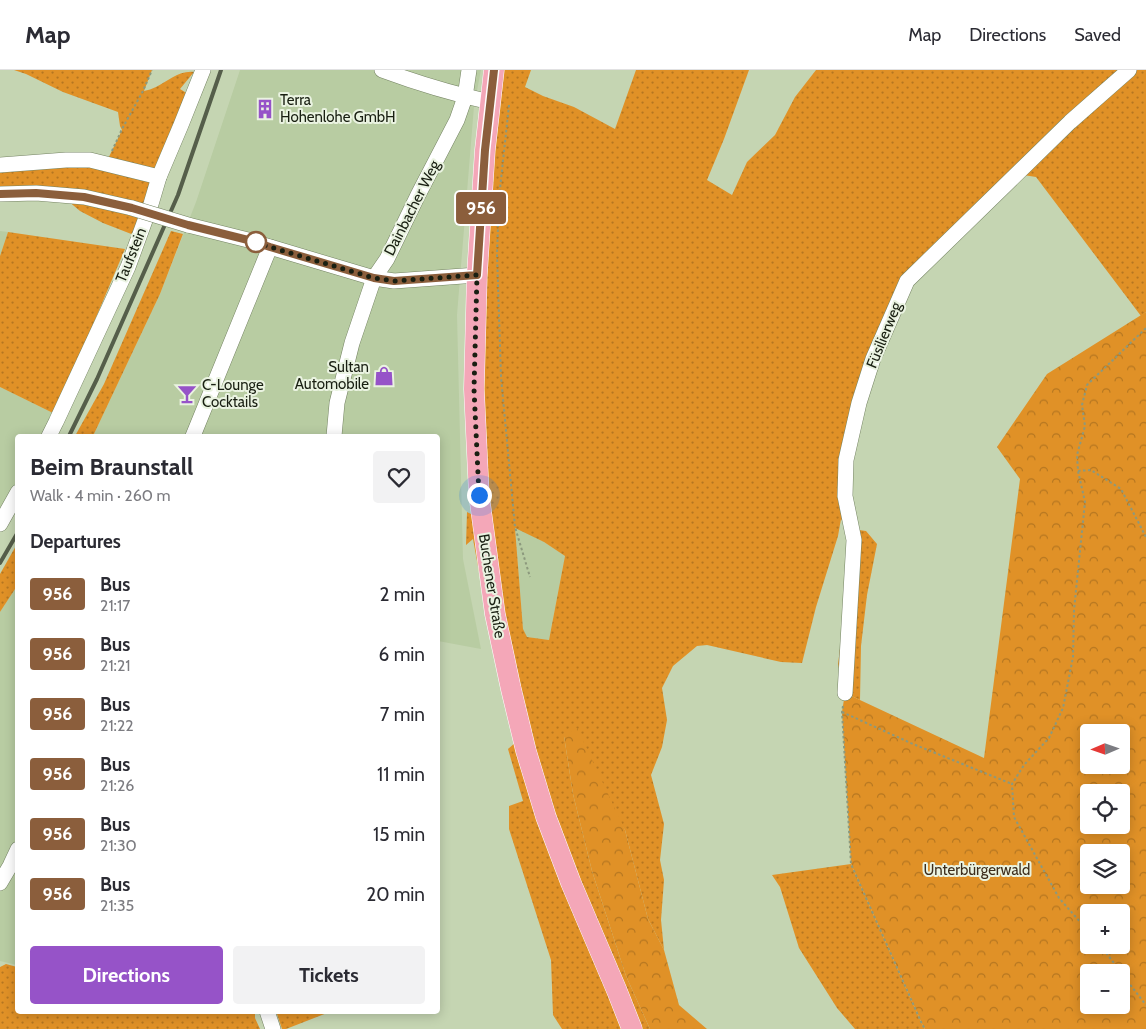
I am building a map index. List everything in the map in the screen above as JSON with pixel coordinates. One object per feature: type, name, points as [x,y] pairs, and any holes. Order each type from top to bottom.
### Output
[{"type":"main road","name":"Buchener Straße","points":[[494,70],[500,104],[485,150],[477,275],[474,389],[479,495],[497,624],[526,751],[546,817],[570,883],[632,1029]]},
{"type":"street","name":"Taufstein","points":[[49,434],[128,267],[159,177],[203,70]]},
{"type":"street","points":[[382,70],[465,97],[500,104]]},
{"type":"street","points":[[465,97],[469,70]]},
{"type":"street","name":"Füsilierweg","points":[[845,693],[854,540],[845,496],[846,460],[873,359],[907,281],[1070,122],[1129,70]]},
{"type":"street","name":"Dainbacher Weg","points":[[334,434],[337,403],[352,343],[374,278],[388,259],[457,120],[465,97]]},
{"type":"street","points":[[0,165],[90,160],[159,177]]},
{"type":"street","points":[[0,194],[36,193],[84,197],[132,208],[188,225],[252,241],[374,278],[394,281],[477,275]]},
{"type":"street","points":[[194,434],[270,247]]},
{"type":"street","points":[[0,524],[15,497]]},
{"type":"street","points":[[0,883],[15,855]]},
{"type":"street","points":[[268,1014],[273,1029]]},
{"type":"path","points":[[106,164],[122,129],[143,92],[152,70]]},
{"type":"path","points":[[500,104],[497,254],[501,377],[515,527],[530,576]]},
{"type":"path","points":[[1080,922],[1059,898],[1014,817],[1012,784],[1024,765],[1049,738],[1063,708],[1074,657],[1074,610],[1085,502],[1078,471],[1077,455],[1084,426],[1082,405],[1087,385],[1146,328]]},
{"type":"path","points":[[1078,471],[1091,470],[1121,489],[1146,537]]},
{"type":"path","points":[[925,1029],[852,864],[842,712],[913,744],[1012,784]]},
{"type":"path","points":[[1130,985],[1146,1005]]},
{"type":"shaded area","points":[[240,70],[481,70],[474,106],[457,315],[463,559],[481,649],[440,641],[440,434],[94,434],[160,294],[196,202]]},
{"type":"shaded area","points":[[0,231],[8,232],[0,256]]},
{"type":"shaded area","points":[[0,387],[55,414],[45,434],[15,434],[15,490],[0,519]]},
{"type":"shaded area","points":[[515,527],[544,542],[565,556],[549,640],[526,637],[523,630]]},
{"type":"shaded area","points":[[15,589],[15,965],[0,961],[0,612]]},
{"type":"green space","points":[[14,70],[152,70],[144,91],[156,87],[179,74],[194,72],[180,89],[193,97],[139,237],[103,223],[80,211],[61,195],[0,194],[0,165],[106,163],[122,130],[118,112],[63,92]]},
{"type":"green space","points":[[503,70],[531,70],[525,87],[543,96],[574,107],[615,129],[636,70],[749,70],[707,180],[732,195],[747,162],[775,135],[795,97],[816,70],[1146,70],[1146,312],[1141,316],[1036,177],[1017,174],[907,281],[846,460],[852,529],[866,531],[877,544],[867,595],[861,646],[860,700],[845,693],[838,664],[854,541],[841,519],[838,536],[816,607],[802,663],[781,662],[707,645],[697,646],[673,666],[662,688],[667,720],[662,747],[651,775],[664,824],[660,860],[664,880],[661,920],[664,950],[648,919],[625,830],[564,736],[573,794],[592,871],[626,976],[650,1029],[562,1029],[553,1015],[551,960],[509,829],[509,806],[523,801],[508,749],[516,742],[483,594],[473,539],[466,545],[467,512],[481,519],[477,275]],"holes":[[[515,528],[544,542],[565,556],[549,640],[527,637],[523,629]]]},
{"type":"green space","points":[[171,231],[183,234],[160,294],[94,434],[76,434],[104,384]]},
{"type":"green space","points":[[8,232],[125,249],[55,414],[0,387],[0,256]]},
{"type":"green space","name":"Unterbürgerwald","points":[[1146,312],[1146,1029],[925,1029],[851,864],[842,712],[845,693],[984,758],[1020,479],[997,447],[1047,374]]},
{"type":"green space","points":[[15,548],[15,589],[0,612],[0,574]]},
{"type":"green space","points":[[577,728],[625,830],[648,919],[664,950],[679,1005],[707,1029],[650,1029],[626,976],[592,871],[573,794],[564,736]]},
{"type":"green space","points":[[851,864],[925,1029],[855,1029],[837,1008],[799,948],[780,887],[772,875]]},
{"type":"green space","points":[[6,964],[15,966],[15,1014],[255,1014],[260,1029],[0,1029],[0,967]]},
{"type":"green space","points":[[277,1014],[324,1014],[286,1029],[282,1029]]},
{"type":"railway","points":[[70,434],[97,379],[178,195],[221,70]]},
{"type":"railway","points":[[0,563],[15,537]]},
{"type":"bus line","name":"956","points":[[0,194],[36,193],[84,197],[132,208],[188,225],[252,241],[374,278],[394,281],[477,275],[485,150],[494,70]]},
{"type":"place","name":"Terra Hohenlohe GmbH","points":[[265,109]]},
{"type":"place","name":"Sultan Automobile","points":[[384,376]]},
{"type":"place","name":"C-Lounge Cocktails","points":[[187,394]]},
{"type":"route","points":[[256,242],[252,241],[374,278],[394,281],[477,275],[474,389],[479,495]]}]
